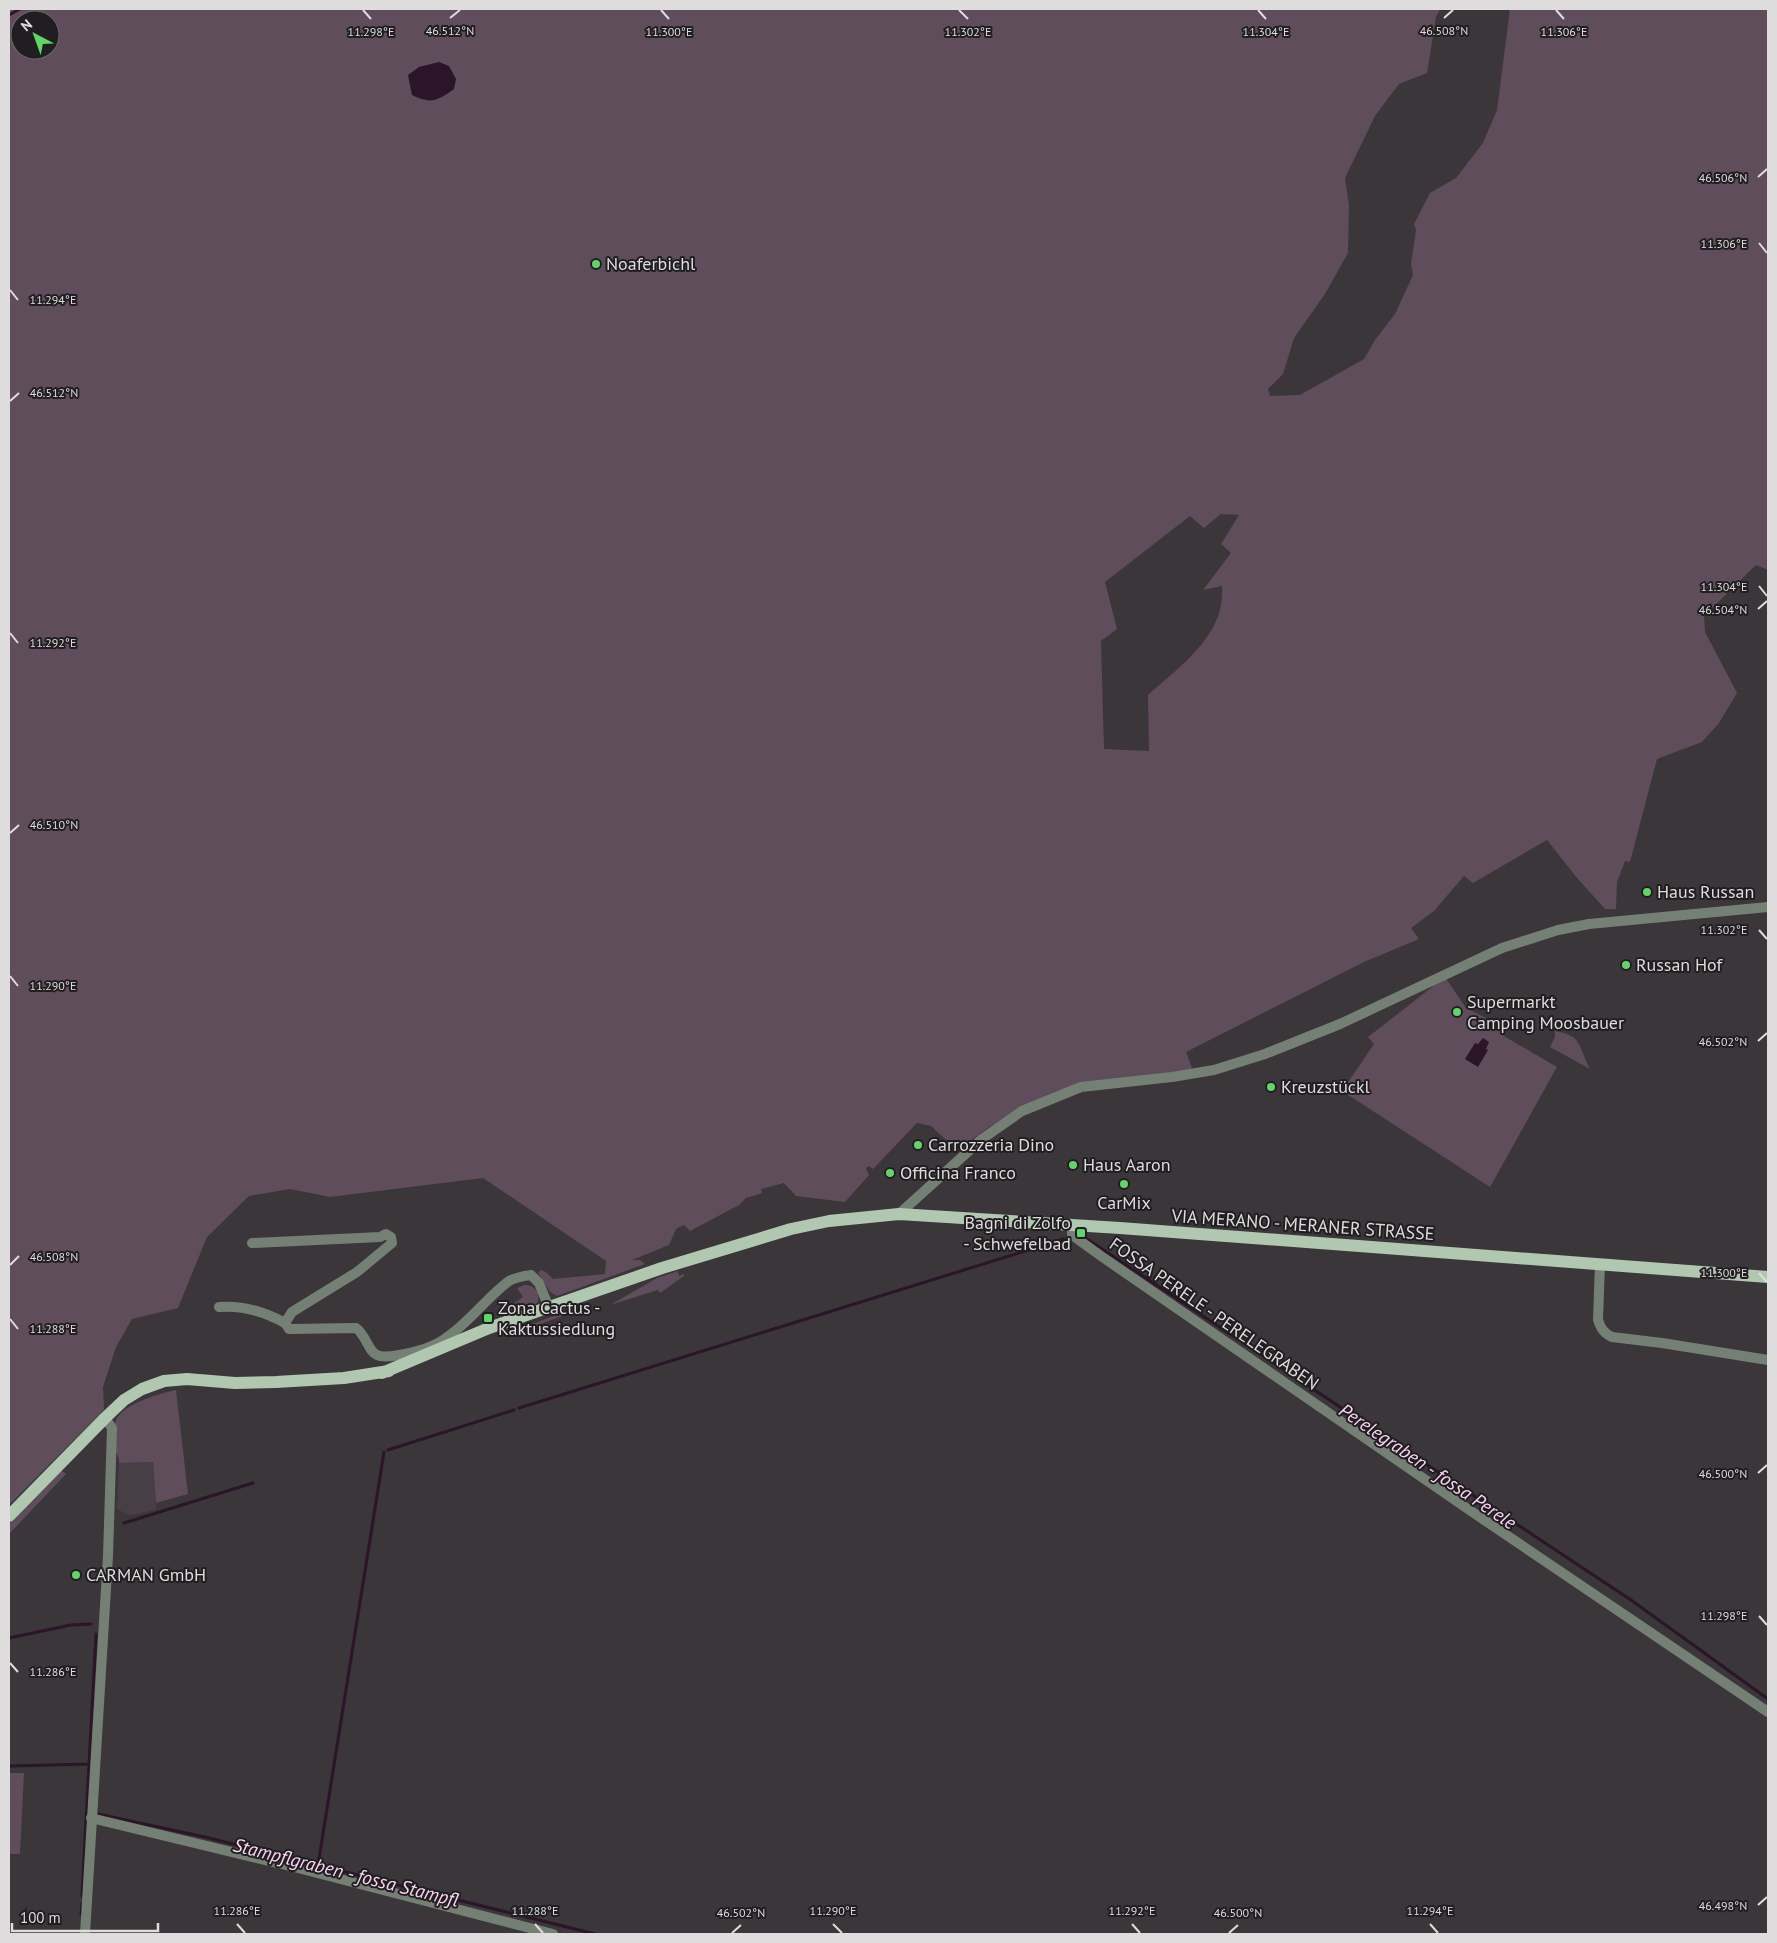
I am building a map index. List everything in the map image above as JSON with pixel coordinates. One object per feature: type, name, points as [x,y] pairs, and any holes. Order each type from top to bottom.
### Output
[{"type":"main road","name":"VIA MERANO - MERANER STRASSE","points":[[9,1516],[105,1418],[124,1400],[142,1389],[164,1382],[187,1378],[235,1383],[276,1382],[344,1378],[382,1373],[489,1328],[662,1268],[791,1229],[829,1221],[899,1214],[1768,1276]]},
{"type":"street","points":[[899,1214],[982,1139],[1022,1112],[1081,1087],[1180,1076],[1214,1070],[1265,1054],[1340,1024],[1502,948],[1558,930],[1588,924],[1768,907]]},
{"type":"street","name":"FOSSA PERELE - PERELEGRABEN","points":[[1072,1225],[1072,1235],[1101,1256],[1457,1502],[1768,1712]]},
{"type":"street","points":[[252,1242],[380,1237],[386,1234],[391,1237],[392,1243],[357,1272],[292,1312],[285,1324]]},
{"type":"street","points":[[1600,1264],[1598,1320],[1605,1334],[1612,1337],[1768,1360]]},
{"type":"street","points":[[219,1307],[240,1307],[272,1316],[285,1324],[289,1329],[356,1328],[362,1332],[372,1352],[377,1356],[386,1357],[422,1351],[437,1344],[460,1327],[510,1281],[522,1276],[531,1275],[539,1283],[549,1308]]},
{"type":"street","points":[[85,1934],[109,1531],[112,1428],[105,1418]]},
{"type":"street","points":[[91,1818],[298,1868],[553,1934]]},
{"type":"shaded area","points":[[9,9],[1440,9],[1436,17],[1427,73],[1399,84],[1375,116],[1345,178],[1349,205],[1348,253],[1325,294],[1294,338],[1283,374],[1268,389],[1270,396],[1300,395],[1364,359],[1375,340],[1395,314],[1413,275],[1411,264],[1416,230],[1414,224],[1430,193],[1456,178],[1483,143],[1497,110],[1510,9],[1768,9],[1768,570],[1756,565],[1704,616],[1705,632],[1737,693],[1719,723],[1702,742],[1657,759],[1630,862],[1625,861],[1617,882],[1616,909],[1605,909],[1547,840],[1473,883],[1464,876],[1434,911],[1411,928],[1419,939],[1364,962],[1186,1052],[1192,1068],[1186,1071],[1078,1083],[1022,1108],[970,1141],[959,1145],[945,1139],[931,1126],[917,1123],[873,1169],[869,1166],[866,1168],[869,1175],[845,1202],[796,1196],[784,1183],[761,1189],[762,1193],[746,1198],[739,1205],[690,1231],[684,1225],[676,1229],[669,1245],[632,1260],[640,1260],[645,1264],[557,1296],[550,1292],[538,1273],[541,1270],[553,1279],[605,1274],[606,1261],[483,1178],[330,1197],[290,1189],[249,1196],[207,1237],[178,1308],[132,1319],[116,1347],[103,1387],[104,1410],[9,1505]],"holes":[[[1221,514],[1239,515],[1221,544],[1231,553],[1203,590],[1222,586],[1221,604],[1217,620],[1209,634],[1187,661],[1148,695],[1149,751],[1104,749],[1101,641],[1117,629],[1105,582],[1190,516],[1204,528]]]},
{"type":"shaded area","points":[[439,62],[449,66],[456,79],[454,89],[434,100],[424,100],[412,95],[408,75],[419,67]]},
{"type":"shaded area","points":[[1445,977],[1466,1008],[1500,1025],[1502,1035],[1557,1067],[1490,1187],[1342,1091],[1374,1044],[1368,1037]]},
{"type":"shaded area","points":[[1555,1031],[1576,1039],[1590,1069],[1550,1047],[1555,1037]]},
{"type":"shaded area","points":[[1483,1038],[1489,1042],[1486,1049],[1488,1050],[1478,1067],[1465,1059],[1475,1043],[1478,1044]]},
{"type":"shaded area","points":[[678,1271],[679,1276],[684,1274],[684,1276],[660,1293],[658,1290],[610,1305],[657,1278]]},
{"type":"shaded area","points":[[528,1285],[534,1288],[537,1292],[538,1302],[530,1307],[507,1312],[505,1310],[523,1297],[517,1288]]},
{"type":"shaded area","points":[[580,1306],[581,1309],[508,1336],[511,1332]]},
{"type":"shaded area","points":[[176,1390],[188,1494],[156,1503],[153,1462],[119,1463],[115,1446],[115,1425],[117,1418],[130,1406]]},
{"type":"shaded area","points":[[153,1462],[156,1509],[128,1515],[117,1509],[119,1463]]},
{"type":"shaded area","points":[[61,1470],[66,1474],[9,1534],[9,1525],[24,1506]]},
{"type":"shaded area","points":[[9,1773],[24,1773],[20,1854],[9,1854]]},
{"type":"waterway","points":[[9,15],[20,9]]},
{"type":"waterway","name":"Perelegraben - fossa Perele","points":[[1084,1237],[1631,1600],[1768,1699]]},
{"type":"waterway","points":[[519,1408],[1064,1239]]},
{"type":"waterway","points":[[388,1450],[514,1410]]},
{"type":"waterway","points":[[318,1865],[384,1452]]},
{"type":"waterway","points":[[124,1523],[253,1483]]},
{"type":"waterway","points":[[9,1638],[71,1625],[91,1624]]},
{"type":"waterway","points":[[82,1896],[96,1634]]},
{"type":"waterway","points":[[9,1766],[90,1764]]},
{"type":"waterway","name":"Stampflgraben - fossa Stampfl","points":[[98,1814],[205,1837],[595,1934]]},
{"type":"waterway","points":[[81,1914],[82,1904]]},
{"type":"place","name":"Noaferbichl","points":[[596,264]]},
{"type":"place","name":"Haus Russan","points":[[1647,892]]},
{"type":"place","name":"Russan Hof","points":[[1626,965]]},
{"type":"place","name":"Supermarkt Camping Moosbauer","points":[[1457,1012]]},
{"type":"place","name":"Kreuzstückl","points":[[1271,1087]]},
{"type":"place","name":"Carrozzeria Dino","points":[[918,1145]]},
{"type":"place","name":"Haus Aaron","points":[[1073,1165]]},
{"type":"place","name":"Officina Franco","points":[[890,1173]]},
{"type":"place","name":"CarMix","points":[[1124,1184]]},
{"type":"place","name":"Bagni di Zolfo - Schwefelbad","points":[[1081,1233]]},
{"type":"place","name":"Zona Cactus - Kaktussiedlung","points":[[488,1318]]},
{"type":"place","name":"CARMAN GmbH","points":[[76,1575]]}]
